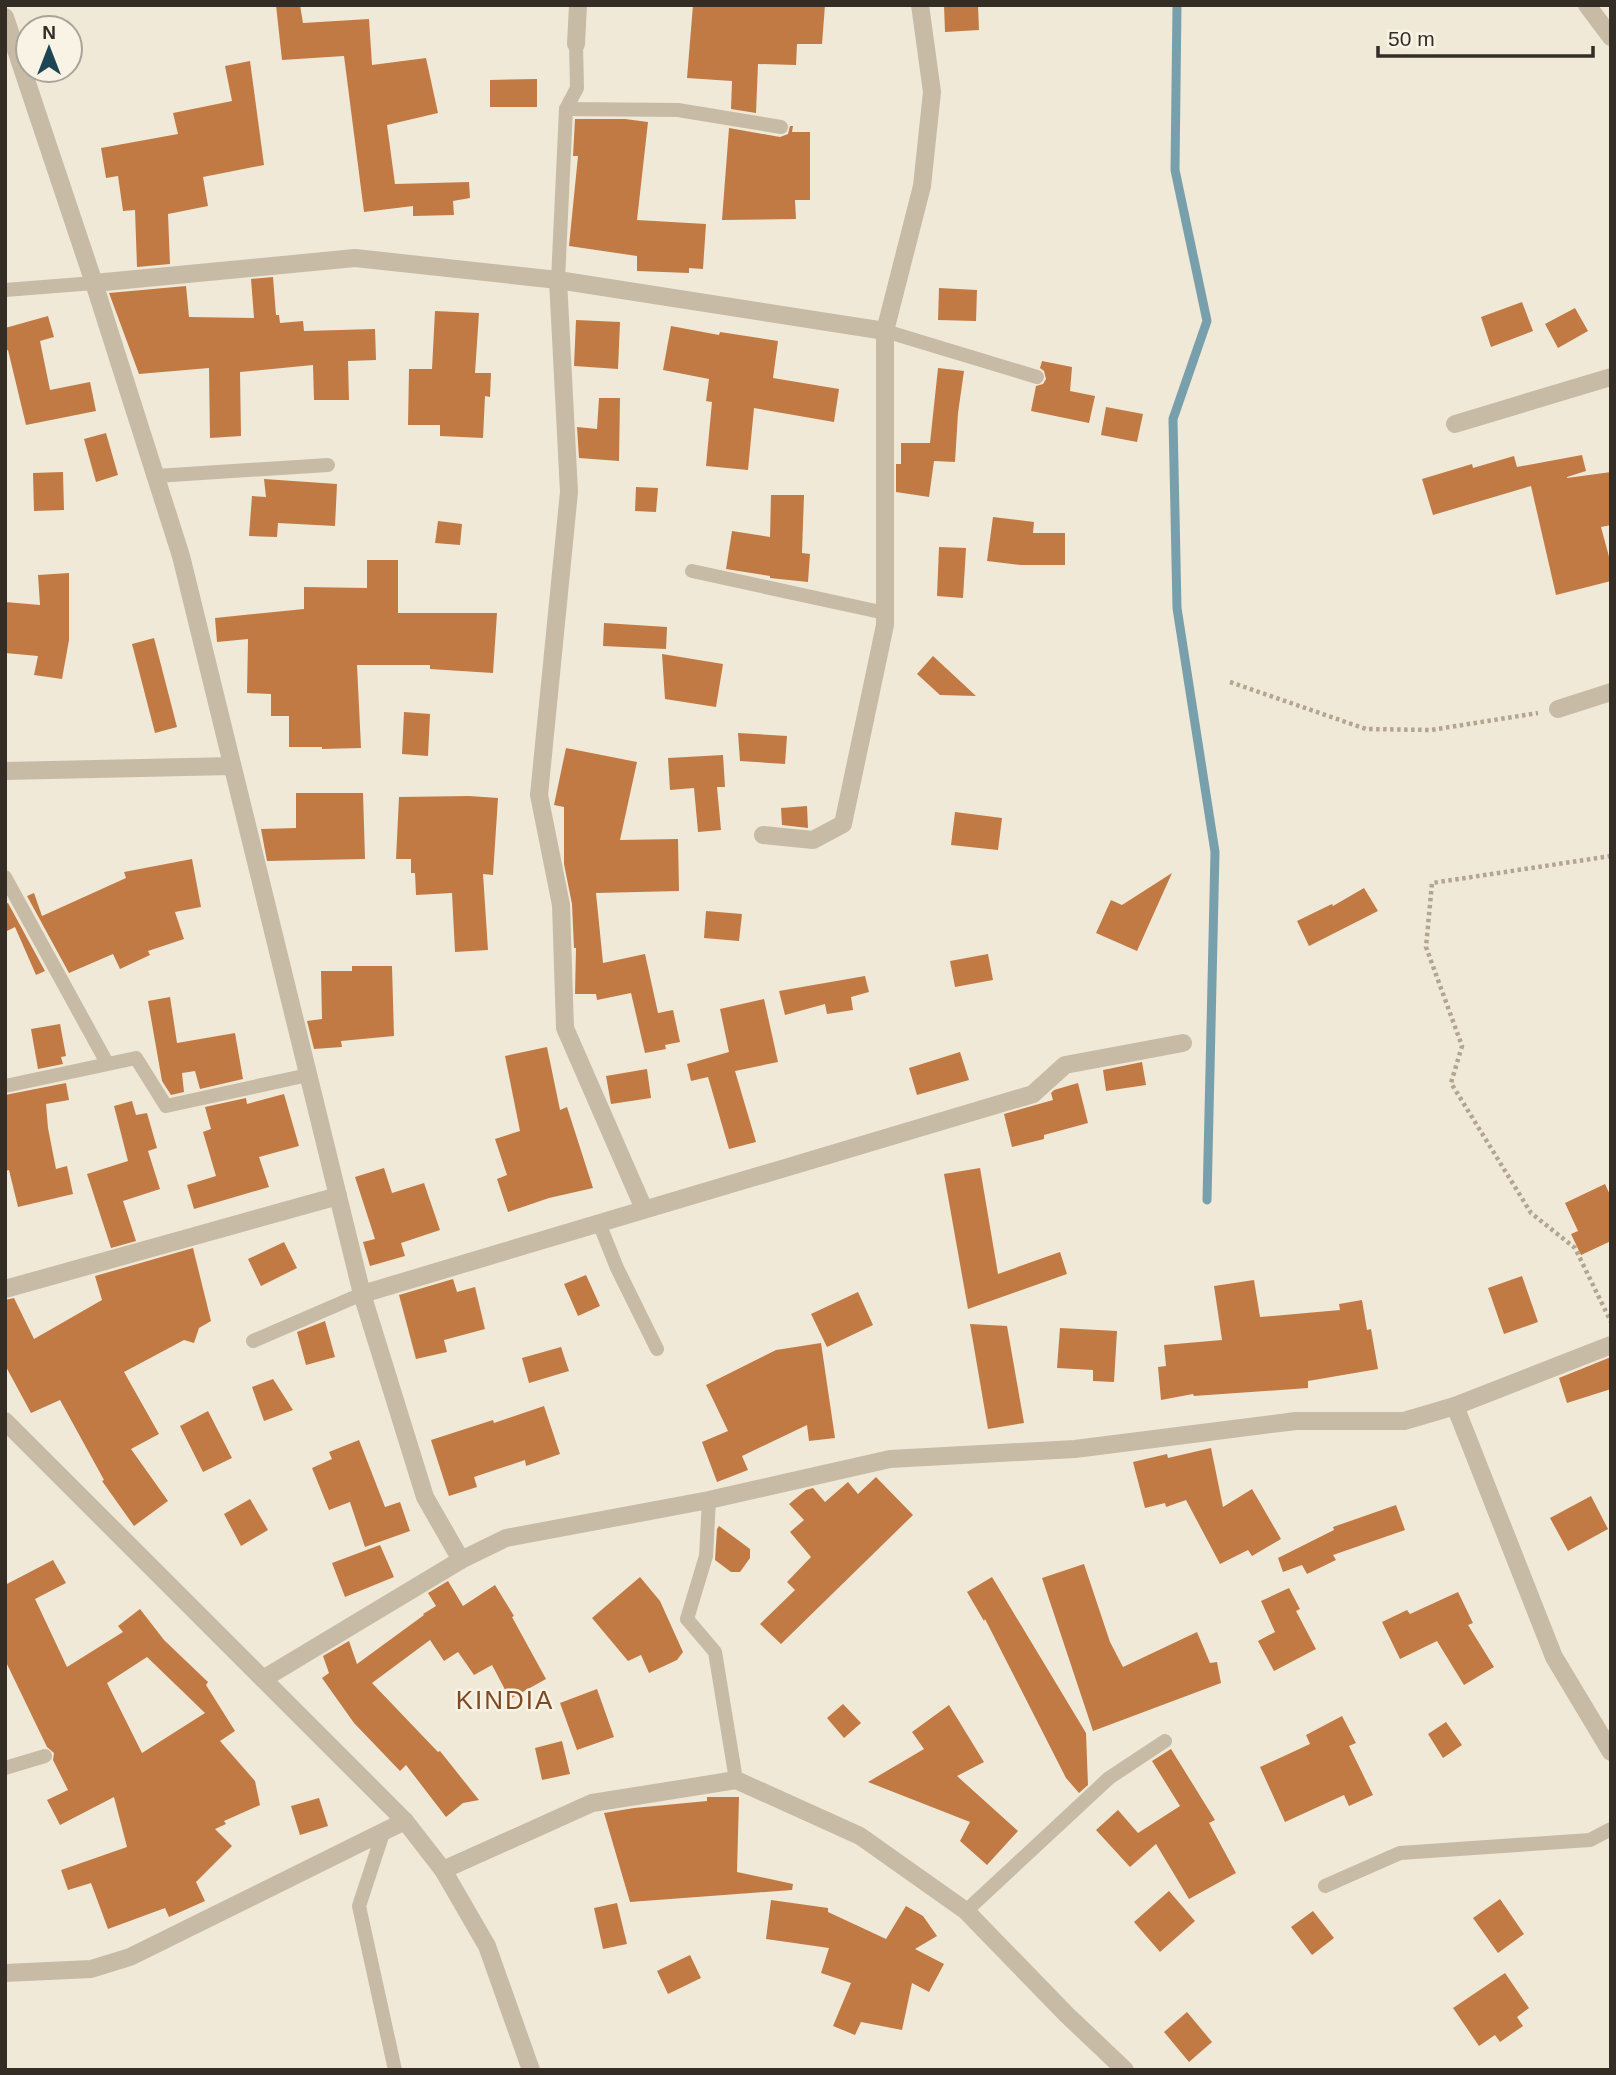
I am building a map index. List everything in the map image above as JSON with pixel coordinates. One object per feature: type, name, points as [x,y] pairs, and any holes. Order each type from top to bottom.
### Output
[{"type":"street","points":[[576,44],[578,5]]},
{"type":"street","points":[[763,835],[813,840],[844,824],[885,625],[885,331],[922,186],[932,92],[920,5]]},
{"type":"street","points":[[1587,5],[1611,37]]},
{"type":"street","points":[[5,17],[181,556],[362,1294],[425,1497],[461,1560]]},
{"type":"street","points":[[94,283],[355,258],[558,280],[885,331]]},
{"type":"street","points":[[558,280],[569,492],[539,795],[561,905],[565,1028],[644,1209]]},
{"type":"street","points":[[1455,424],[1611,377]]},
{"type":"street","points":[[1558,709],[1611,692]]},
{"type":"street","points":[[5,771],[232,766]]},
{"type":"street","points":[[362,1294],[1033,1094],[1065,1065],[1182,1043]]},
{"type":"street","points":[[5,1289],[338,1196]]},
{"type":"street","points":[[263,1679],[461,1560],[506,1538],[709,1500],[890,1458],[1075,1450],[1296,1421],[1404,1421],[1455,1406],[1611,1345]]},
{"type":"street","points":[[1455,1406],[1554,1657],[1611,1752]]},
{"type":"street","points":[[5,1421],[405,1821],[443,1870],[487,1947],[531,2070]]},
{"type":"street","points":[[443,1870],[592,1802],[736,1780],[860,1836],[966,1911],[1067,2015],[1125,2070]]},
{"type":"street","points":[[5,1973],[91,1969],[130,1957],[405,1821]]},
{"type":"lane","points":[[558,280],[566,109],[577,88],[576,44]]},
{"type":"lane","points":[[566,109],[678,110],[781,127]]},
{"type":"lane","points":[[5,290],[94,283]]},
{"type":"lane","points":[[885,331],[1037,377]]},
{"type":"lane","points":[[156,476],[328,465]]},
{"type":"lane","points":[[692,571],[885,613]]},
{"type":"lane","points":[[5,877],[107,1063]]},
{"type":"lane","points":[[5,1086],[136,1058],[166,1106],[308,1075]]},
{"type":"lane","points":[[599,1223],[617,1268],[657,1349]]},
{"type":"lane","points":[[253,1341],[362,1294]]},
{"type":"lane","points":[[709,1500],[706,1556],[687,1619],[715,1653],[736,1780]]},
{"type":"lane","points":[[966,1911],[1109,1778],[1165,1741]]},
{"type":"lane","points":[[5,1768],[45,1756]]},
{"type":"lane","points":[[1325,1886],[1400,1853],[1590,1840],[1611,1829]]},
{"type":"lane","points":[[383,1833],[359,1906],[396,2070]]},
{"type":"path","points":[[1230,682],[1366,729],[1432,730],[1558,709]]},
{"type":"path","points":[[1611,856],[1432,883],[1426,947],[1462,1046],[1451,1083],[1531,1213],[1575,1248],[1611,1322]]},
{"type":"building","points":[[276,5],[300,5],[303,23],[369,19],[372,65],[426,58],[438,113],[387,125],[395,184],[469,182],[470,198],[453,201],[454,215],[413,216],[413,206],[364,212],[344,56],[282,60]]},
{"type":"building","points":[[693,5],[825,5],[822,44],[797,44],[796,65],[758,64],[756,113],[731,109],[732,81],[687,78]]},
{"type":"building","points":[[944,5],[978,5],[979,30],[945,32]]},
{"type":"building","points":[[250,61],[264,165],[203,177],[208,206],[168,214],[170,264],[137,267],[135,210],[123,211],[118,176],[106,178],[101,148],[178,134],[173,113],[232,101],[225,66]]},
{"type":"building","points":[[537,79],[537,107],[490,107],[490,80]]},
{"type":"building","points":[[575,119],[648,122],[637,220],[706,224],[703,269],[689,268],[689,273],[637,271],[637,256],[569,246],[578,156],[573,156]]},
{"type":"building","points":[[790,126],[793,126],[792,132],[810,132],[810,200],[795,200],[796,219],[722,220],[729,128],[780,137],[788,134]]},
{"type":"building","points":[[273,277],[276,315],[279,315],[280,323],[303,321],[304,331],[375,329],[376,360],[348,361],[349,400],[314,400],[313,365],[240,372],[241,436],[210,438],[209,368],[139,374],[109,293],[186,286],[189,317],[254,318],[251,279]]},
{"type":"building","points":[[939,288],[977,290],[976,321],[938,320]]},
{"type":"building","points":[[1522,302],[1533,331],[1491,347],[1481,317]]},
{"type":"building","points":[[1575,308],[1588,331],[1558,348],[1545,324]]},
{"type":"building","points":[[435,311],[479,313],[475,373],[491,373],[490,397],[485,396],[483,438],[440,436],[440,425],[408,425],[409,369],[432,369]]},
{"type":"building","points":[[48,316],[54,337],[40,341],[50,390],[90,382],[96,411],[26,425],[8,350],[5,351],[5,328]]},
{"type":"building","points":[[576,320],[620,322],[618,369],[574,366]]},
{"type":"building","points":[[671,326],[719,335],[720,332],[778,341],[773,378],[839,389],[834,422],[754,408],[748,470],[706,466],[712,402],[706,401],[709,379],[663,370]]},
{"type":"building","points":[[1042,361],[1072,367],[1070,391],[1095,396],[1089,423],[1031,411],[1036,386],[1043,384],[1046,379],[1040,368]]},
{"type":"building","points":[[938,368],[964,371],[955,462],[934,461],[929,497],[896,492],[896,464],[901,464],[901,443],[930,443]]},
{"type":"building","points":[[599,398],[620,398],[619,461],[579,458],[577,427],[597,429]]},
{"type":"building","points":[[1106,407],[1143,414],[1137,442],[1101,435]]},
{"type":"building","points":[[106,433],[118,475],[96,482],[84,439]]},
{"type":"building","points":[[1582,455],[1586,471],[1567,478],[1611,472],[1611,525],[1601,527],[1611,564],[1611,581],[1556,595],[1531,486],[1433,515],[1422,479],[1472,464],[1473,468],[1514,456],[1517,467]]},
{"type":"building","points":[[63,472],[64,510],[34,511],[33,473]]},
{"type":"building","points":[[264,479],[337,484],[335,526],[278,523],[277,537],[249,536],[252,496],[266,497]]},
{"type":"building","points":[[636,487],[658,488],[656,512],[635,511]]},
{"type":"building","points":[[771,495],[804,495],[802,553],[810,554],[808,582],[726,569],[732,531],[770,537]]},
{"type":"building","points":[[993,517],[1034,522],[1033,533],[1065,533],[1065,565],[1021,565],[987,561]]},
{"type":"building","points":[[438,521],[462,524],[460,545],[435,543]]},
{"type":"building","points":[[939,547],[966,548],[963,598],[937,596]]},
{"type":"building","points":[[367,560],[398,560],[398,613],[497,613],[493,673],[430,669],[430,665],[357,665],[361,748],[289,747],[289,716],[271,716],[271,694],[247,693],[248,639],[217,642],[215,618],[304,609],[304,587],[367,588]]},
{"type":"building","points":[[69,573],[69,640],[62,679],[34,675],[38,656],[5,653],[5,602],[40,605],[38,575]]},
{"type":"building","points":[[604,623],[667,627],[666,649],[603,646]]},
{"type":"building","points":[[154,638],[177,727],[155,733],[132,644]]},
{"type":"building","points":[[662,654],[723,664],[716,707],[665,699]]},
{"type":"building","points":[[933,656],[976,696],[940,695],[917,674]]},
{"type":"building","points":[[404,712],[430,714],[428,756],[402,754]]},
{"type":"building","points":[[738,733],[787,736],[785,764],[740,761]]},
{"type":"building","points":[[566,748],[637,762],[620,840],[678,839],[679,891],[596,893],[603,963],[645,954],[658,1013],[673,1010],[680,1042],[665,1045],[666,1049],[645,1053],[631,993],[597,1000],[596,994],[575,994],[576,948],[572,904],[564,864],[564,807],[554,805]]},
{"type":"building","points":[[723,755],[725,787],[717,787],[721,830],[698,832],[694,788],[670,790],[668,758]]},
{"type":"building","points":[[296,793],[363,793],[365,859],[267,861],[261,829],[296,828]]},
{"type":"building","points":[[399,797],[498,798],[493,875],[483,874],[488,950],[455,952],[452,893],[416,895],[411,859],[396,859]]},
{"type":"building","points":[[807,806],[808,828],[782,825],[781,808]]},
{"type":"building","points":[[955,812],[1002,818],[998,850],[951,845]]},
{"type":"building","points":[[192,859],[201,907],[175,912],[184,939],[148,951],[150,955],[120,969],[113,954],[69,973],[27,896],[34,893],[42,916],[126,878],[124,872]]},
{"type":"building","points":[[1172,873],[1137,951],[1096,933],[1111,900],[1122,905]]},
{"type":"building","points":[[1364,888],[1378,911],[1309,946],[1297,921],[1332,904],[1333,906]]},
{"type":"building","points":[[8,903],[45,971],[36,975],[15,927],[5,932],[5,904]]},
{"type":"building","points":[[706,911],[742,914],[739,941],[704,938]]},
{"type":"building","points":[[988,954],[993,980],[955,987],[950,961]]},
{"type":"building","points":[[352,966],[392,966],[394,1036],[341,1041],[342,1047],[314,1049],[307,1021],[322,1019],[321,971],[352,971]]},
{"type":"building","points":[[865,976],[869,992],[851,997],[853,1010],[827,1014],[825,1004],[785,1015],[779,991]]},
{"type":"building","points":[[170,997],[177,1043],[235,1033],[243,1079],[200,1089],[195,1071],[182,1073],[184,1092],[171,1095],[162,1081],[148,1001]]},
{"type":"building","points":[[764,999],[778,1062],[735,1071],[756,1142],[729,1149],[708,1077],[691,1081],[687,1064],[729,1052],[720,1009]]},
{"type":"building","points":[[60,1024],[66,1056],[61,1057],[63,1064],[38,1069],[31,1029]]},
{"type":"building","points":[[547,1047],[560,1110],[567,1107],[593,1188],[549,1198],[508,1212],[497,1179],[507,1175],[495,1139],[520,1131],[505,1056]]},
{"type":"building","points":[[960,1052],[969,1080],[917,1095],[909,1068]]},
{"type":"building","points":[[1142,1062],[1146,1085],[1106,1091],[1103,1070]]},
{"type":"building","points":[[647,1069],[651,1098],[611,1104],[606,1076]]},
{"type":"building","points":[[66,1083],[69,1100],[46,1104],[56,1169],[67,1166],[73,1194],[18,1207],[9,1170],[5,1171],[5,1095]]},
{"type":"building","points":[[1078,1083],[1088,1123],[1012,1147],[1004,1114],[1053,1100],[1051,1093],[1054,1090]]},
{"type":"building","points":[[284,1094],[299,1146],[259,1157],[269,1187],[194,1209],[187,1185],[216,1176],[203,1132],[211,1129],[205,1107],[246,1098],[247,1104]]},
{"type":"building","points":[[132,1101],[136,1115],[147,1113],[157,1148],[148,1151],[160,1189],[123,1201],[136,1241],[111,1248],[87,1174],[128,1161],[114,1106]]},
{"type":"building","points":[[384,1168],[392,1193],[424,1183],[440,1230],[401,1243],[405,1256],[370,1266],[363,1242],[375,1239],[355,1177]]},
{"type":"building","points":[[980,1168],[998,1274],[1060,1252],[1067,1274],[968,1309],[944,1174]]},
{"type":"building","points":[[1605,1184],[1611,1197],[1611,1241],[1581,1255],[1571,1234],[1578,1231],[1565,1203]]},
{"type":"building","points":[[284,1242],[297,1268],[261,1286],[248,1259]]},
{"type":"building","points":[[193,1248],[211,1321],[199,1328],[194,1343],[184,1340],[124,1372],[159,1434],[131,1449],[168,1501],[134,1526],[102,1481],[104,1480],[60,1400],[31,1413],[5,1365],[5,1300],[14,1298],[34,1339],[102,1300],[95,1276]]},
{"type":"building","points":[[586,1275],[600,1306],[578,1316],[564,1284]]},
{"type":"building","points":[[1522,1276],[1538,1322],[1504,1334],[1488,1288]]},
{"type":"building","points":[[453,1279],[457,1292],[475,1287],[485,1329],[444,1340],[447,1352],[416,1359],[399,1295]]},
{"type":"building","points":[[1254,1280],[1260,1317],[1340,1310],[1339,1304],[1362,1300],[1367,1330],[1371,1329],[1378,1369],[1308,1381],[1308,1388],[1193,1394],[1161,1400],[1158,1367],[1166,1366],[1164,1345],[1222,1340],[1214,1286]]},
{"type":"building","points":[[858,1292],[873,1325],[827,1347],[811,1314]]},
{"type":"building","points":[[325,1321],[335,1357],[306,1365],[297,1332]]},
{"type":"building","points":[[970,1324],[1007,1326],[1024,1423],[988,1429]]},
{"type":"building","points":[[1060,1328],[1117,1331],[1114,1382],[1093,1381],[1093,1370],[1057,1368]]},
{"type":"building","points":[[821,1343],[835,1438],[809,1441],[807,1425],[742,1456],[748,1470],[717,1482],[702,1442],[728,1431],[706,1385],[776,1350]]},
{"type":"building","points":[[561,1347],[569,1371],[529,1383],[522,1358]]},
{"type":"building","points":[[1611,1357],[1611,1389],[1567,1403],[1559,1378]]},
{"type":"building","points":[[273,1379],[293,1410],[264,1421],[252,1387]]},
{"type":"building","points":[[544,1406],[560,1454],[526,1466],[525,1460],[474,1477],[477,1487],[449,1496],[431,1440]]},
{"type":"building","points":[[208,1411],[232,1458],[203,1472],[180,1426]]},
{"type":"building","points":[[359,1440],[385,1507],[400,1502],[410,1531],[365,1547],[350,1502],[329,1510],[312,1468],[332,1459],[329,1452]]},
{"type":"building","points":[[1211,1448],[1223,1507],[1252,1489],[1281,1539],[1252,1556],[1248,1550],[1220,1564],[1186,1500],[1166,1507],[1165,1503],[1145,1508],[1133,1462],[1167,1454],[1168,1458]]},
{"type":"building","points":[[876,1477],[913,1515],[781,1644],[760,1624],[795,1590],[787,1582],[811,1557],[790,1532],[804,1520],[789,1504],[806,1490],[813,1488],[825,1502],[848,1482],[858,1494]]},
{"type":"building","points":[[1591,1496],[1608,1529],[1568,1551],[1550,1518]]},
{"type":"building","points":[[250,1499],[268,1530],[241,1546],[224,1514]]},
{"type":"building","points":[[1396,1505],[1405,1530],[1333,1555],[1336,1560],[1307,1574],[1302,1565],[1283,1572],[1278,1558],[1334,1530],[1333,1527]]},
{"type":"building","points":[[719,1526],[750,1549],[750,1558],[740,1572],[731,1572],[715,1560]]},
{"type":"building","points":[[380,1545],[394,1577],[345,1597],[332,1563]]},
{"type":"building","points":[[53,1560],[66,1583],[35,1599],[67,1667],[123,1632],[118,1626],[140,1609],[164,1640],[208,1682],[206,1685],[235,1731],[220,1741],[255,1781],[260,1805],[224,1821],[226,1824],[215,1829],[232,1846],[196,1882],[205,1901],[169,1917],[165,1908],[108,1929],[91,1883],[68,1890],[61,1870],[127,1847],[114,1797],[60,1825],[47,1800],[68,1790],[53,1760],[54,1753],[47,1747],[5,1660],[5,1585]],"holes":[[[147,1657],[205,1713],[142,1753],[107,1683]]]},
{"type":"building","points":[[1084,1564],[1110,1642],[1123,1667],[1197,1632],[1210,1663],[1217,1662],[1221,1683],[1093,1731],[1042,1578]]},
{"type":"building","points":[[640,1577],[660,1601],[683,1652],[677,1660],[649,1673],[641,1655],[628,1661],[592,1618]]},
{"type":"building","points":[[992,1577],[1086,1733],[1088,1785],[1079,1793],[1066,1778],[985,1619],[984,1621],[967,1592]]},
{"type":"building","points":[[448,1581],[463,1606],[495,1585],[546,1679],[510,1699],[492,1665],[474,1675],[458,1652],[444,1661],[430,1640],[372,1683],[438,1752],[440,1751],[479,1800],[463,1803],[446,1817],[406,1765],[400,1771],[354,1723],[322,1678],[329,1673],[323,1656],[349,1641],[357,1664],[436,1606],[428,1593]]},
{"type":"building","points":[[1289,1588],[1300,1609],[1296,1611],[1316,1649],[1274,1671],[1258,1641],[1275,1632],[1261,1601]]},
{"type":"building","points":[[1458,1592],[1473,1623],[1468,1625],[1494,1667],[1464,1685],[1437,1641],[1400,1659],[1382,1622],[1407,1610],[1410,1614]]},
{"type":"building","points":[[597,1689],[614,1737],[577,1750],[560,1703]]},
{"type":"building","points":[[843,1704],[861,1723],[844,1738],[827,1718]]},
{"type":"building","points":[[949,1705],[984,1762],[957,1776],[1018,1831],[987,1865],[960,1841],[970,1822],[868,1782],[924,1749],[912,1732]]},
{"type":"building","points":[[1342,1716],[1356,1743],[1349,1746],[1373,1795],[1349,1806],[1344,1795],[1285,1822],[1260,1767],[1310,1744],[1306,1735]]},
{"type":"building","points":[[1446,1722],[1462,1745],[1443,1758],[1428,1734]]},
{"type":"building","points":[[562,1741],[570,1774],[542,1780],[535,1748]]},
{"type":"building","points":[[1171,1749],[1215,1820],[1209,1823],[1236,1873],[1189,1899],[1156,1844],[1130,1867],[1096,1830],[1118,1810],[1138,1833],[1180,1806],[1152,1761]]},
{"type":"building","points":[[707,1797],[739,1797],[737,1872],[793,1884],[792,1890],[630,1902],[604,1813],[707,1801]]},
{"type":"building","points":[[319,1798],[328,1826],[300,1835],[291,1806]]},
{"type":"building","points":[[1169,1891],[1195,1921],[1160,1952],[1134,1922]]},
{"type":"building","points":[[1500,1899],[1524,1934],[1498,1953],[1473,1918]]},
{"type":"building","points":[[771,1900],[828,1908],[828,1912],[886,1939],[906,1906],[923,1916],[937,1936],[915,1949],[944,1964],[929,1992],[912,1983],[902,2030],[861,2022],[855,2035],[833,2026],[851,1983],[821,1973],[829,1948],[766,1939]]},
{"type":"building","points":[[617,1903],[627,1944],[603,1949],[594,1908]]},
{"type":"building","points":[[1313,1911],[1334,1938],[1312,1955],[1291,1927]]},
{"type":"building","points":[[690,1955],[701,1978],[668,1994],[657,1971]]},
{"type":"building","points":[[1505,1973],[1529,2008],[1517,2017],[1523,2026],[1500,2042],[1495,2035],[1479,2046],[1453,2008]]},
{"type":"building","points":[[1187,2012],[1212,2042],[1189,2062],[1164,2032]]},
{"type":"waterway","points":[[1177,5],[1175,170],[1207,321],[1173,419],[1177,608],[1215,852],[1207,1200]]},
{"type":"district","name":"KINDIA","points":[[505,1700]]}]
